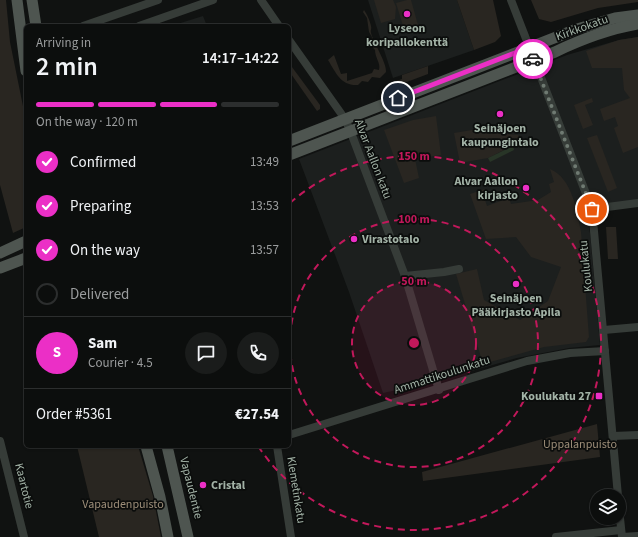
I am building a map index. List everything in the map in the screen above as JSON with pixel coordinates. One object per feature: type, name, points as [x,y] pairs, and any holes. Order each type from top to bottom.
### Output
[{"type":"main road","points":[[17,0],[24,42]]},
{"type":"main road","points":[[32,0],[36,24]]},
{"type":"main road","name":"Kirkkokatu","points":[[291,140],[597,22],[638,15]]},
{"type":"main road","name":"Kirkkokatu","points":[[291,154],[599,33],[638,24]]},
{"type":"main road","points":[[0,252],[24,243]]},
{"type":"main road","points":[[0,268],[24,259]]},
{"type":"main road","points":[[147,448],[160,496],[168,537]]},
{"type":"main road","name":"Vapaudentie","points":[[167,448],[188,537]]},
{"type":"street","points":[[89,24],[158,0]]},
{"type":"street","points":[[145,24],[213,0]]},
{"type":"street","points":[[260,0],[278,24]]},
{"type":"street","name":"Koulukatu","points":[[511,0],[528,48],[592,209],[617,489]]},
{"type":"street","name":"Alvar Aallon katu","points":[[291,43],[345,119],[350,130],[405,276],[439,390]]},
{"type":"street","points":[[592,209],[638,203]]},
{"type":"street","points":[[405,276],[458,269]]},
{"type":"street","points":[[604,330],[638,327]]},
{"type":"street","name":"Ammattikoulunkatu","points":[[291,434],[549,356],[605,351]]},
{"type":"street","points":[[613,436],[638,435]]},
{"type":"street","name":"Kaartotie","points":[[0,441],[24,537]]},
{"type":"street","name":"Klemetinkatu","points":[[277,448],[291,537]]},
{"type":"street","points":[[556,537],[621,534],[638,536]]},
{"type":"shaded area","points":[[368,0],[457,0],[474,50],[393,78]]},
{"type":"shaded area","points":[[203,16],[206,24],[177,24]]},
{"type":"shaded area","points":[[638,37],[638,201],[585,209],[590,233],[600,345],[569,348],[517,358],[430,383],[383,393],[349,292],[299,159],[567,55],[619,40]]},
{"type":"shaded area","points":[[513,146],[514,150],[490,162],[488,158]]},
{"type":"green space","points":[[0,0],[6,0],[10,42],[24,111],[24,228],[13,233],[0,185]]},
{"type":"green space","points":[[374,0],[393,0],[396,7],[395,19],[381,23]]},
{"type":"green space","name":"Lyseon koripallokenttä","points":[[411,0],[418,25],[404,29],[396,3]]},
{"type":"green space","points":[[457,0],[493,0],[501,36],[495,42],[474,50]]},
{"type":"green space","points":[[531,0],[638,0],[638,2],[598,8],[551,22],[539,19]]},
{"type":"green space","points":[[364,10],[370,22],[371,33],[386,68],[386,72],[380,78],[372,77],[368,82],[362,81],[358,85],[352,85],[340,78],[328,60],[334,55],[341,74],[347,73],[347,81],[372,73],[374,69],[379,70],[375,50],[370,44],[372,37],[369,32],[367,18],[363,12]]},
{"type":"green space","points":[[638,37],[638,147],[623,153],[614,128],[618,126],[615,117],[604,121],[600,109],[630,98],[624,90],[622,68],[592,68],[586,51],[619,40]]},
{"type":"green space","points":[[291,66],[320,105],[320,109],[317,111],[291,74]]},
{"type":"green space","points":[[428,66],[428,74],[396,86],[396,81],[402,79],[402,75]]},
{"type":"green space","points":[[592,98],[593,102],[585,105],[593,125],[583,129],[574,105]]},
{"type":"green space","points":[[436,116],[441,155],[415,159],[419,178],[404,183],[384,130],[413,120]]},
{"type":"green space","points":[[496,126],[497,130],[505,129],[506,134],[518,135],[521,139],[520,142],[488,158],[460,163],[454,133]]},
{"type":"green space","points":[[597,135],[617,188],[608,192],[587,138]]},
{"type":"green space","points":[[550,169],[564,180],[572,196],[578,215],[581,232],[589,337],[586,342],[544,347],[483,364],[456,274],[477,269],[484,300],[520,320],[548,301],[561,267],[531,257],[516,237],[486,239],[470,194],[485,189],[489,198],[485,200],[487,206],[509,198],[511,204],[538,200],[551,192],[549,184],[554,182]]},
{"type":"green space","points":[[606,227],[616,227],[618,259],[608,259]]},
{"type":"green space","name":"Uppalanpuisto","points":[[597,424],[600,457],[423,481],[422,472]]},
{"type":"green space","name":"Vapaudenpuisto","points":[[77,448],[139,448],[153,496],[161,537],[99,537]]},
{"type":"way so far","points":[[533,59],[592,209]]},
{"type":"place","name":"Lyseon koripallokenttä","points":[[407,14]]},
{"type":"place","name":"Seinäjoen kaupungintalo","points":[[500,114]]},
{"type":"place","name":"Alvar Aallon kirjasto","points":[[526,188]]},
{"type":"place","name":"Virastotalo","points":[[354,239]]},
{"type":"place","name":"Seinäjoen Pääkirjasto Apila","points":[[516,284]]},
{"type":"place","name":"Koulukatu 27","points":[[599,396]]},
{"type":"place","name":"Cristal","points":[[203,485]]},
{"type":"route","points":[[398,98],[528,48],[533,59]]}]
